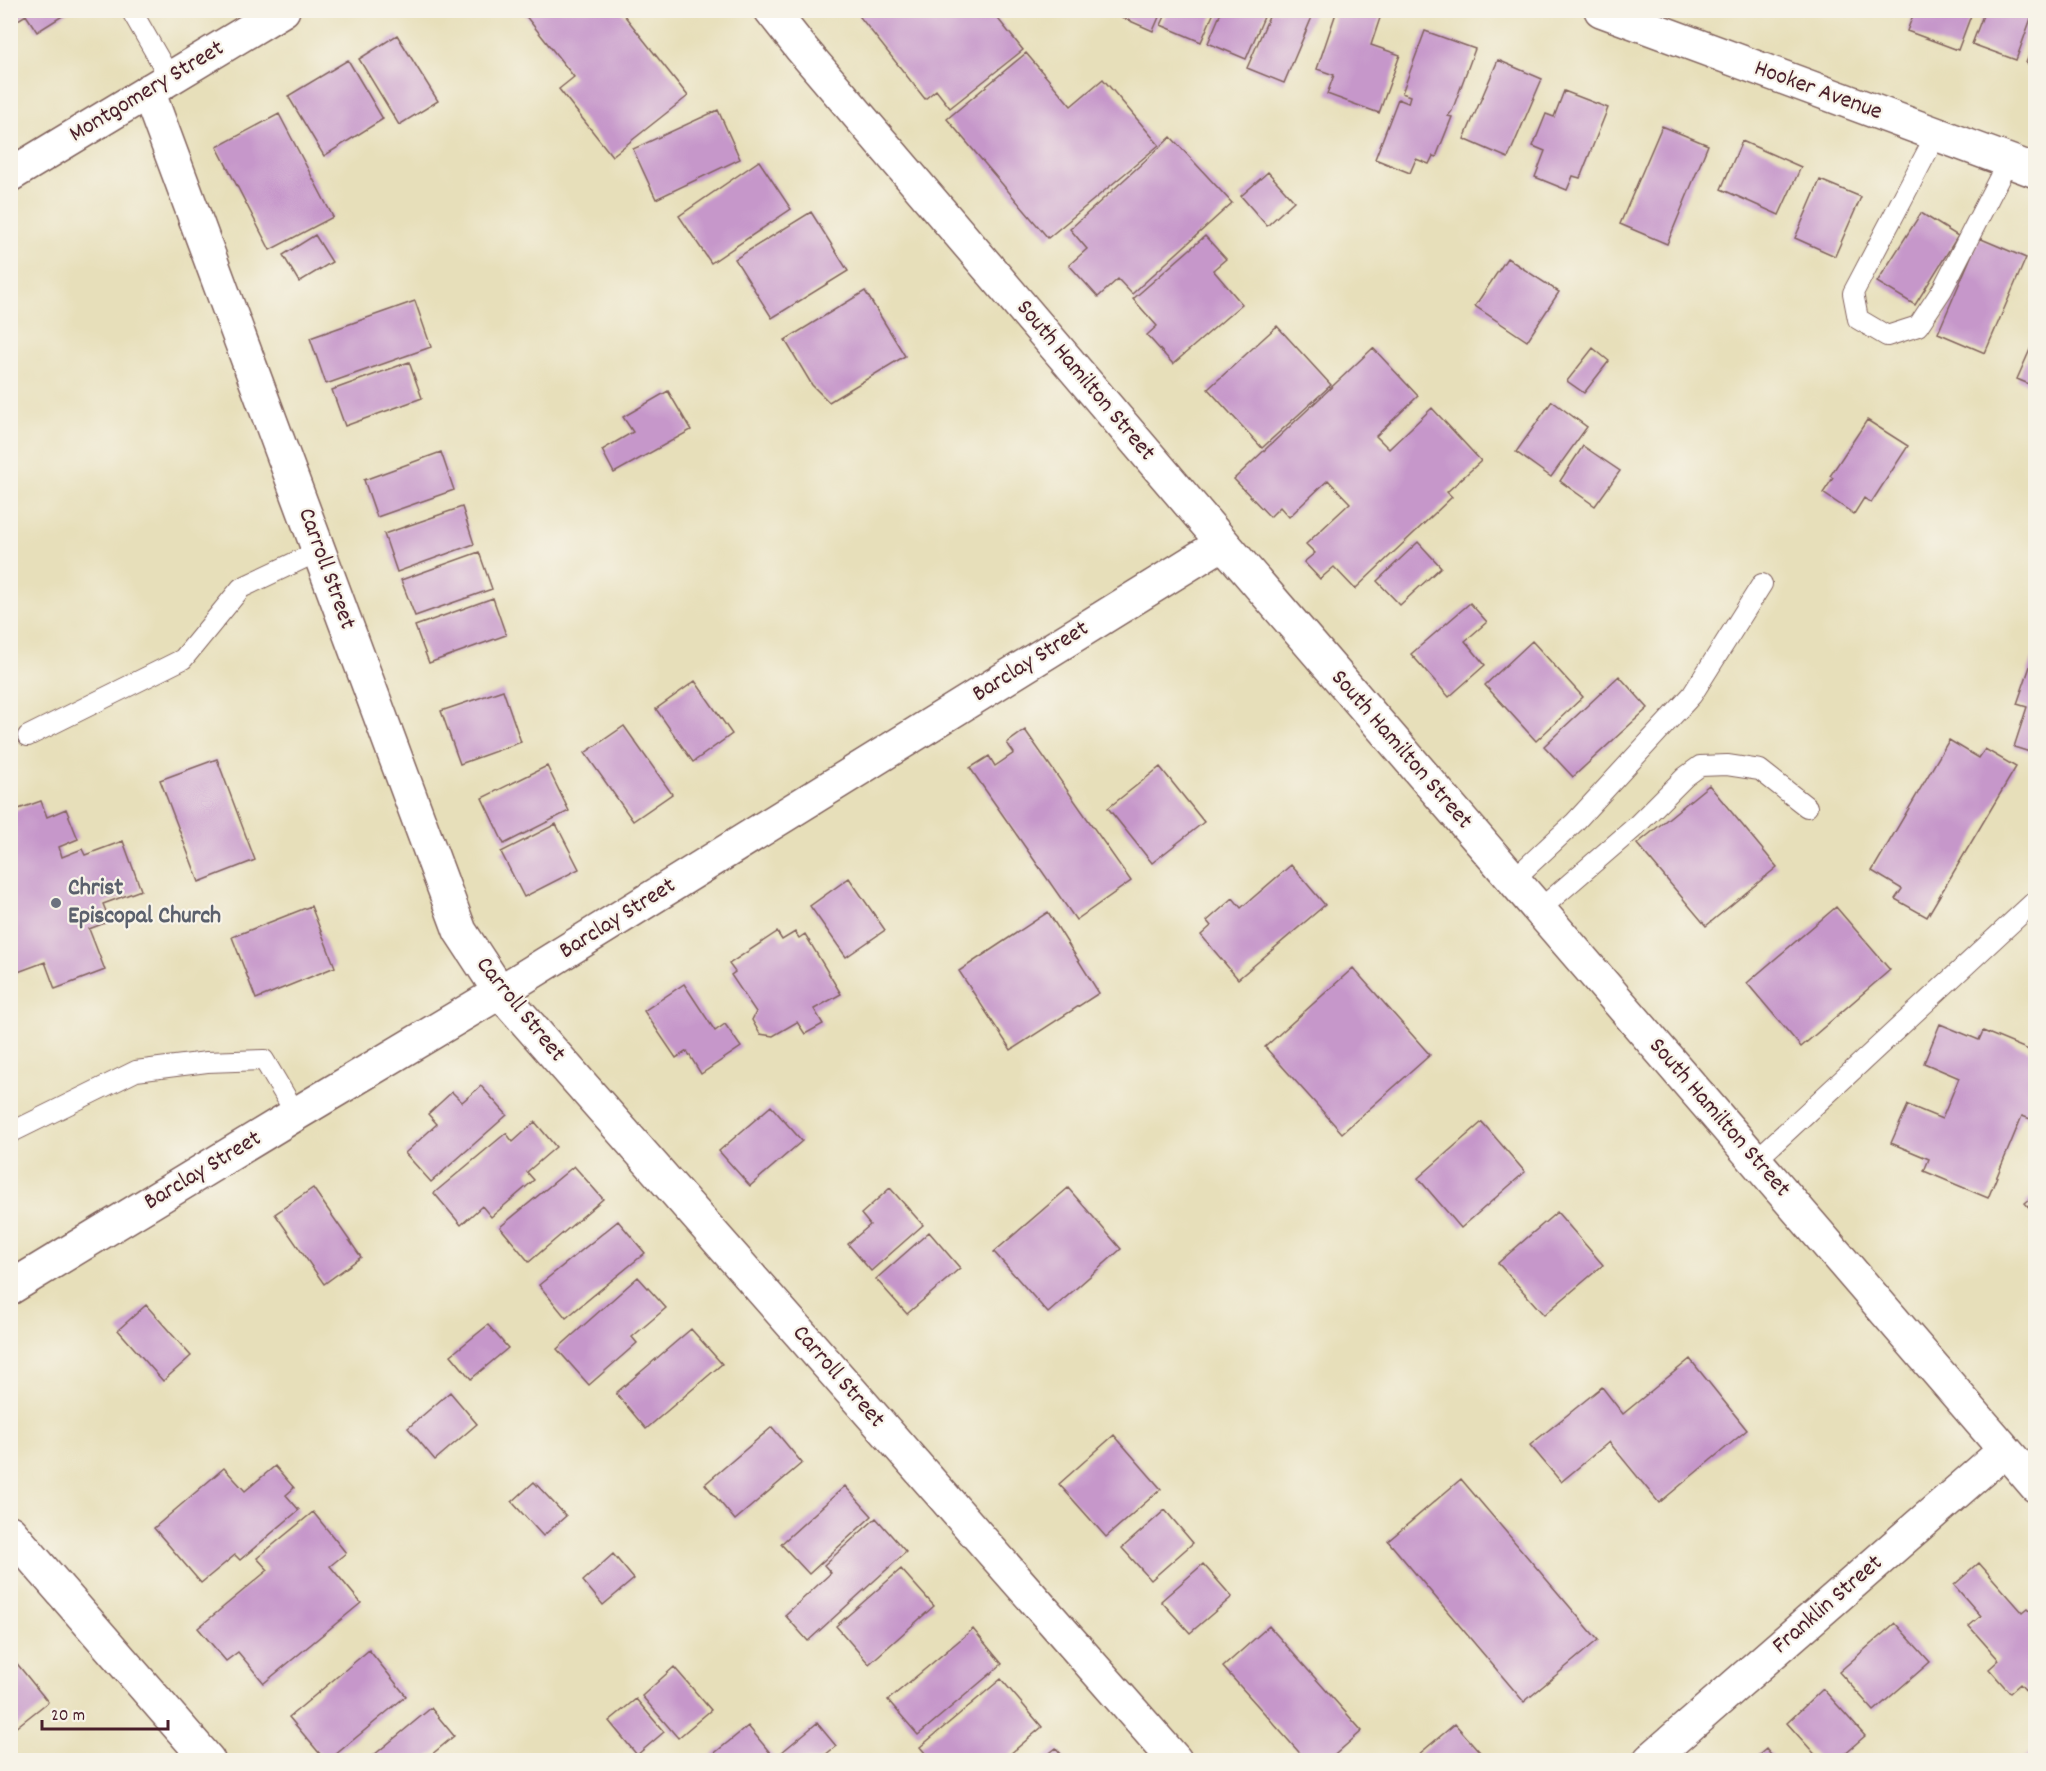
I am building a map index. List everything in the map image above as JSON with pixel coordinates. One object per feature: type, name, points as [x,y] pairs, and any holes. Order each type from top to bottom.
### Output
[{"type":"street","name":"Montgomery Street","points":[[10,175],[283,10]]},
{"type":"street","name":"South Hamilton Street","points":[[771,10],[1223,543],[2036,1486]]},
{"type":"street","name":"Hooker Avenue","points":[[1601,10],[2022,166]]},
{"type":"street","name":"Carroll Street","points":[[159,84],[319,551],[460,931],[500,992],[1175,1761]]},
{"type":"street","name":"Barclay Street","points":[[10,1288],[500,992],[1223,543]]},
{"type":"street","name":"Franklin Street","points":[[1650,1761],[2005,1450]]},
{"type":"street","points":[[10,1532],[208,1761]]},
{"type":"lane","points":[[131,10],[159,84]]},
{"type":"lane","points":[[1936,135],[1853,293],[1858,319],[1887,336],[1918,326],[2022,166]]},
{"type":"lane","points":[[28,736],[183,659],[241,588],[319,551]]},
{"type":"lane","points":[[1513,880],[1575,822],[1692,695],[1762,584]]},
{"type":"lane","points":[[1539,910],[1634,828],[1685,777],[1700,766],[1727,765],[1760,770],[1807,807]]},
{"type":"lane","points":[[1755,1161],[2036,900]]},
{"type":"lane","points":[[10,1133],[136,1071],[207,1062],[264,1060],[296,1114]]},
{"type":"building","points":[[10,10],[72,10],[37,32],[26,15],[10,25]]},
{"type":"building","points":[[521,10],[620,10],[688,96],[612,156],[559,89],[574,77]]},
{"type":"building","points":[[858,10],[991,10],[1023,50],[950,108],[936,90],[925,99],[860,17]]},
{"type":"building","points":[[1105,10],[1162,10],[1153,31]]},
{"type":"building","points":[[1168,10],[1215,10],[1201,42],[1161,25]]},
{"type":"building","points":[[1222,10],[1267,10],[1246,59],[1208,43]]},
{"type":"building","points":[[1272,10],[1315,10],[1284,83],[1247,68]]},
{"type":"building","points":[[1337,10],[1382,12],[1371,45],[1400,55],[1379,113],[1327,94],[1334,75],[1317,69]]},
{"type":"building","points":[[1915,10],[1973,10],[1958,50],[1907,31]]},
{"type":"building","points":[[1985,10],[2034,10],[2016,60],[1972,44]]},
{"type":"building","points":[[1425,31],[1475,49],[1452,111],[1448,116],[1452,117],[1436,157],[1433,156],[1429,164],[1416,159],[1410,173],[1375,159],[1398,99],[1408,103],[1410,96],[1402,93]]},
{"type":"building","points":[[397,35],[438,101],[399,125],[359,59]]},
{"type":"building","points":[[2036,37],[2036,67],[2026,63]]},
{"type":"building","points":[[1026,53],[1071,106],[1103,79],[1159,145],[1048,238],[947,119]]},
{"type":"building","points":[[348,60],[383,119],[324,156],[288,96]]},
{"type":"building","points":[[1498,60],[1542,79],[1508,158],[1464,139]]},
{"type":"building","points":[[1564,91],[1608,108],[1580,178],[1573,176],[1567,190],[1535,177],[1545,151],[1533,146],[1546,114],[1554,117]]},
{"type":"building","points":[[718,110],[740,159],[656,199],[633,149]]},
{"type":"building","points":[[279,114],[333,217],[270,250],[217,147]]},
{"type":"building","points":[[1662,126],[1708,145],[1667,244],[1620,224]]},
{"type":"building","points":[[1171,137],[1232,203],[1132,294],[1118,279],[1098,297],[1069,265],[1087,249],[1070,229]]},
{"type":"building","points":[[1742,141],[1801,167],[1779,215],[1721,189]]},
{"type":"building","points":[[759,161],[791,209],[711,263],[679,216]]},
{"type":"building","points":[[1268,172],[1294,201],[1267,226],[1241,196]]},
{"type":"building","points":[[1820,180],[1861,197],[1835,256],[1795,238]]},
{"type":"building","points":[[811,212],[848,271],[772,318],[735,259]]},
{"type":"building","points":[[1921,213],[1958,236],[1915,305],[1877,282]]},
{"type":"building","points":[[315,235],[332,262],[299,282],[283,255]]},
{"type":"building","points":[[1205,236],[1226,259],[1213,270],[1242,304],[1173,364],[1147,335],[1157,326],[1133,299]]},
{"type":"building","points":[[1979,238],[2026,258],[1985,353],[1938,333]]},
{"type":"building","points":[[1507,258],[1559,292],[1527,341],[1475,306]]},
{"type":"building","points":[[865,291],[905,356],[829,402],[812,385],[785,340]]},
{"type":"building","points":[[415,301],[431,347],[326,384],[310,338]]},
{"type":"building","points":[[1277,326],[1331,385],[1262,448],[1208,389]]},
{"type":"building","points":[[2036,336],[2036,387],[2017,379]]},
{"type":"building","points":[[1373,348],[1418,396],[1376,436],[1389,449],[1432,408],[1481,461],[1447,492],[1452,497],[1355,589],[1334,567],[1320,579],[1304,562],[1315,553],[1306,544],[1350,503],[1328,480],[1289,517],[1280,507],[1270,517],[1234,479]]},
{"type":"building","points":[[1593,348],[1609,361],[1584,393],[1567,381]]},
{"type":"building","points":[[409,362],[422,398],[345,426],[332,390]]},
{"type":"building","points":[[668,391],[691,430],[614,473],[602,450],[633,432],[623,417]]},
{"type":"building","points":[[1552,401],[1587,427],[1551,477],[1516,452]]},
{"type":"building","points":[[1867,420],[1908,446],[1871,503],[1864,498],[1854,514],[1823,493],[1833,478],[1830,476]]},
{"type":"building","points":[[1583,446],[1620,471],[1595,506],[1560,481]]},
{"type":"building","points":[[441,452],[454,490],[377,517],[364,480]]},
{"type":"building","points":[[462,507],[474,544],[397,572],[384,534]]},
{"type":"building","points":[[1418,542],[1441,567],[1400,605],[1377,581]]},
{"type":"building","points":[[479,552],[492,589],[415,616],[401,580]]},
{"type":"building","points":[[493,598],[506,635],[429,663],[415,626]]},
{"type":"building","points":[[1470,603],[1487,622],[1465,641],[1485,665],[1449,697],[1411,654]]},
{"type":"building","points":[[1532,641],[1583,697],[1536,741],[1485,685]]},
{"type":"building","points":[[2035,652],[2036,754],[2014,747],[2027,707],[2017,704]]},
{"type":"building","points":[[1619,676],[1648,708],[1573,777],[1544,746]]},
{"type":"building","points":[[695,681],[732,734],[693,762],[656,709]]},
{"type":"building","points":[[503,690],[521,742],[460,764],[441,711]]},
{"type":"building","points":[[624,726],[672,794],[633,821],[585,753]]},
{"type":"building","points":[[1025,730],[1131,881],[1076,920],[970,768],[989,756],[995,766],[1014,753],[1007,743]]},
{"type":"building","points":[[1949,740],[1979,758],[1985,749],[2016,767],[1927,917],[1895,899],[1902,889],[1872,871]]},
{"type":"building","points":[[217,759],[255,860],[199,882],[160,780]]},
{"type":"building","points":[[547,766],[569,811],[504,844],[482,798]]},
{"type":"building","points":[[1160,767],[1204,822],[1152,863],[1108,808]]},
{"type":"building","points":[[1709,785],[1777,867],[1706,926],[1637,844]]},
{"type":"building","points":[[41,801],[47,817],[66,809],[78,839],[59,847],[62,857],[82,849],[85,855],[123,841],[141,890],[103,904],[110,921],[89,929],[105,970],[55,989],[45,962],[10,975],[10,812]]},
{"type":"building","points":[[556,824],[579,869],[524,897],[501,852]]},
{"type":"building","points":[[1291,865],[1325,905],[1238,979],[1201,935],[1211,926],[1207,921],[1233,898],[1241,908]]},
{"type":"building","points":[[849,878],[885,930],[846,957],[810,906]]},
{"type":"building","points":[[311,906],[335,967],[256,999],[232,937]]},
{"type":"building","points":[[1836,907],[1890,970],[1801,1047],[1747,983]]},
{"type":"building","points":[[1048,912],[1099,993],[1011,1050],[959,971]]},
{"type":"building","points":[[777,932],[782,940],[795,932],[799,938],[805,934],[841,994],[814,1009],[823,1024],[805,1034],[797,1022],[773,1036],[760,1034],[752,1020],[756,1012],[731,975],[735,972],[729,964]]},
{"type":"building","points":[[1353,968],[1430,1055],[1342,1133],[1265,1047]]},
{"type":"building","points":[[684,984],[715,1031],[725,1024],[741,1047],[701,1074],[687,1051],[676,1058],[644,1011]]},
{"type":"building","points":[[1940,1024],[1979,1040],[1983,1031],[2036,1053],[2036,1121],[2022,1116],[1988,1198],[1924,1171],[1929,1159],[1891,1143],[1908,1105],[1942,1119],[1959,1078],[1924,1063]]},
{"type":"building","points":[[481,1086],[507,1115],[431,1182],[405,1153],[437,1124],[428,1114],[452,1092],[462,1102]]},
{"type":"building","points":[[771,1106],[802,1141],[750,1186],[719,1151]]},
{"type":"building","points":[[535,1122],[556,1147],[527,1172],[534,1180],[491,1217],[482,1206],[461,1225],[434,1193],[506,1133],[513,1142]]},
{"type":"building","points":[[1482,1122],[1525,1172],[1461,1228],[1418,1178]]},
{"type":"building","points":[[574,1166],[603,1199],[529,1262],[500,1227]]},
{"type":"building","points":[[313,1188],[361,1257],[324,1284],[275,1214]]},
{"type":"building","points":[[890,1188],[923,1225],[871,1271],[848,1244],[870,1225],[861,1214]]},
{"type":"building","points":[[1068,1188],[1121,1249],[1048,1313],[994,1252]]},
{"type":"building","points":[[2036,1194],[2036,1215],[2025,1203]]},
{"type":"building","points":[[1557,1212],[1603,1265],[1544,1315],[1498,1263]]},
{"type":"building","points":[[618,1221],[645,1253],[566,1318],[539,1285]]},
{"type":"building","points":[[929,1232],[960,1268],[907,1314],[876,1279]]},
{"type":"building","points":[[638,1277],[666,1308],[632,1337],[637,1343],[589,1385],[557,1349]]},
{"type":"building","points":[[146,1305],[191,1356],[163,1381],[118,1330]]},
{"type":"building","points":[[488,1325],[508,1348],[471,1379],[451,1355]]},
{"type":"building","points":[[691,1329],[722,1364],[646,1429],[616,1393]]},
{"type":"building","points":[[1690,1359],[1747,1430],[1659,1503],[1609,1442],[1561,1482],[1530,1445],[1602,1387],[1623,1414]]},
{"type":"building","points":[[450,1392],[477,1424],[435,1460],[408,1428]]},
{"type":"building","points":[[772,1427],[802,1463],[735,1520],[705,1484]]},
{"type":"building","points":[[1114,1435],[1161,1489],[1106,1537],[1059,1484]]},
{"type":"building","points":[[275,1466],[294,1488],[286,1495],[299,1510],[240,1560],[235,1555],[201,1583],[154,1528],[224,1468],[245,1491]]},
{"type":"building","points":[[1461,1479],[1598,1640],[1524,1702],[1388,1541]]},
{"type":"building","points":[[534,1482],[566,1516],[543,1536],[512,1502]]},
{"type":"building","points":[[845,1486],[872,1516],[809,1574],[781,1544]]},
{"type":"building","points":[[1165,1510],[1193,1543],[1151,1580],[1122,1548]]},
{"type":"building","points":[[313,1512],[346,1553],[330,1566],[361,1603],[264,1683],[238,1652],[226,1661],[198,1628],[268,1570],[257,1558]]},
{"type":"building","points":[[876,1518],[906,1552],[808,1641],[785,1615],[831,1573],[824,1565]]},
{"type":"building","points":[[613,1554],[634,1579],[603,1605],[583,1581]]},
{"type":"building","points":[[1979,1563],[2023,1613],[2028,1609],[2036,1617],[2036,1702],[2020,1684],[2010,1693],[1989,1669],[1999,1660],[1969,1626],[1981,1616],[1954,1585]]},
{"type":"building","points":[[1203,1564],[1232,1597],[1190,1633],[1161,1601]]},
{"type":"building","points":[[901,1569],[934,1606],[869,1664],[836,1626]]},
{"type":"building","points":[[1895,1623],[1930,1662],[1874,1711],[1839,1672]]},
{"type":"building","points":[[1269,1626],[1362,1731],[1329,1760],[1306,1760],[1223,1667]]},
{"type":"building","points":[[973,1629],[1002,1664],[918,1735],[888,1700]]},
{"type":"building","points":[[369,1650],[406,1696],[329,1760],[325,1760],[289,1717]]},
{"type":"building","points":[[10,1655],[48,1702],[10,1732]]},
{"type":"building","points":[[674,1667],[711,1710],[678,1738],[642,1696]]},
{"type":"building","points":[[1001,1679],[1042,1727],[1003,1760],[931,1760],[920,1747]]},
{"type":"building","points":[[1823,1689],[1865,1736],[1837,1760],[1820,1760],[1787,1723]]},
{"type":"building","points":[[636,1699],[664,1732],[637,1755],[609,1721]]},
{"type":"building","points":[[431,1708],[454,1736],[425,1760],[368,1760]]},
{"type":"building","points":[[817,1723],[836,1746],[819,1760],[789,1760],[782,1752]]},
{"type":"building","points":[[1455,1724],[1487,1760],[1412,1760]]},
{"type":"building","points":[[748,1726],[776,1760],[706,1760]]},
{"type":"building","points":[[1056,1748],[1066,1760],[1041,1760]]},
{"type":"building","points":[[2036,1748],[2036,1760],[2021,1760]]},
{"type":"building","points":[[1766,1749],[1775,1760],[1753,1760]]},
{"type":"place","name":"Christ Episcopal Church","points":[[56,903]]}]
